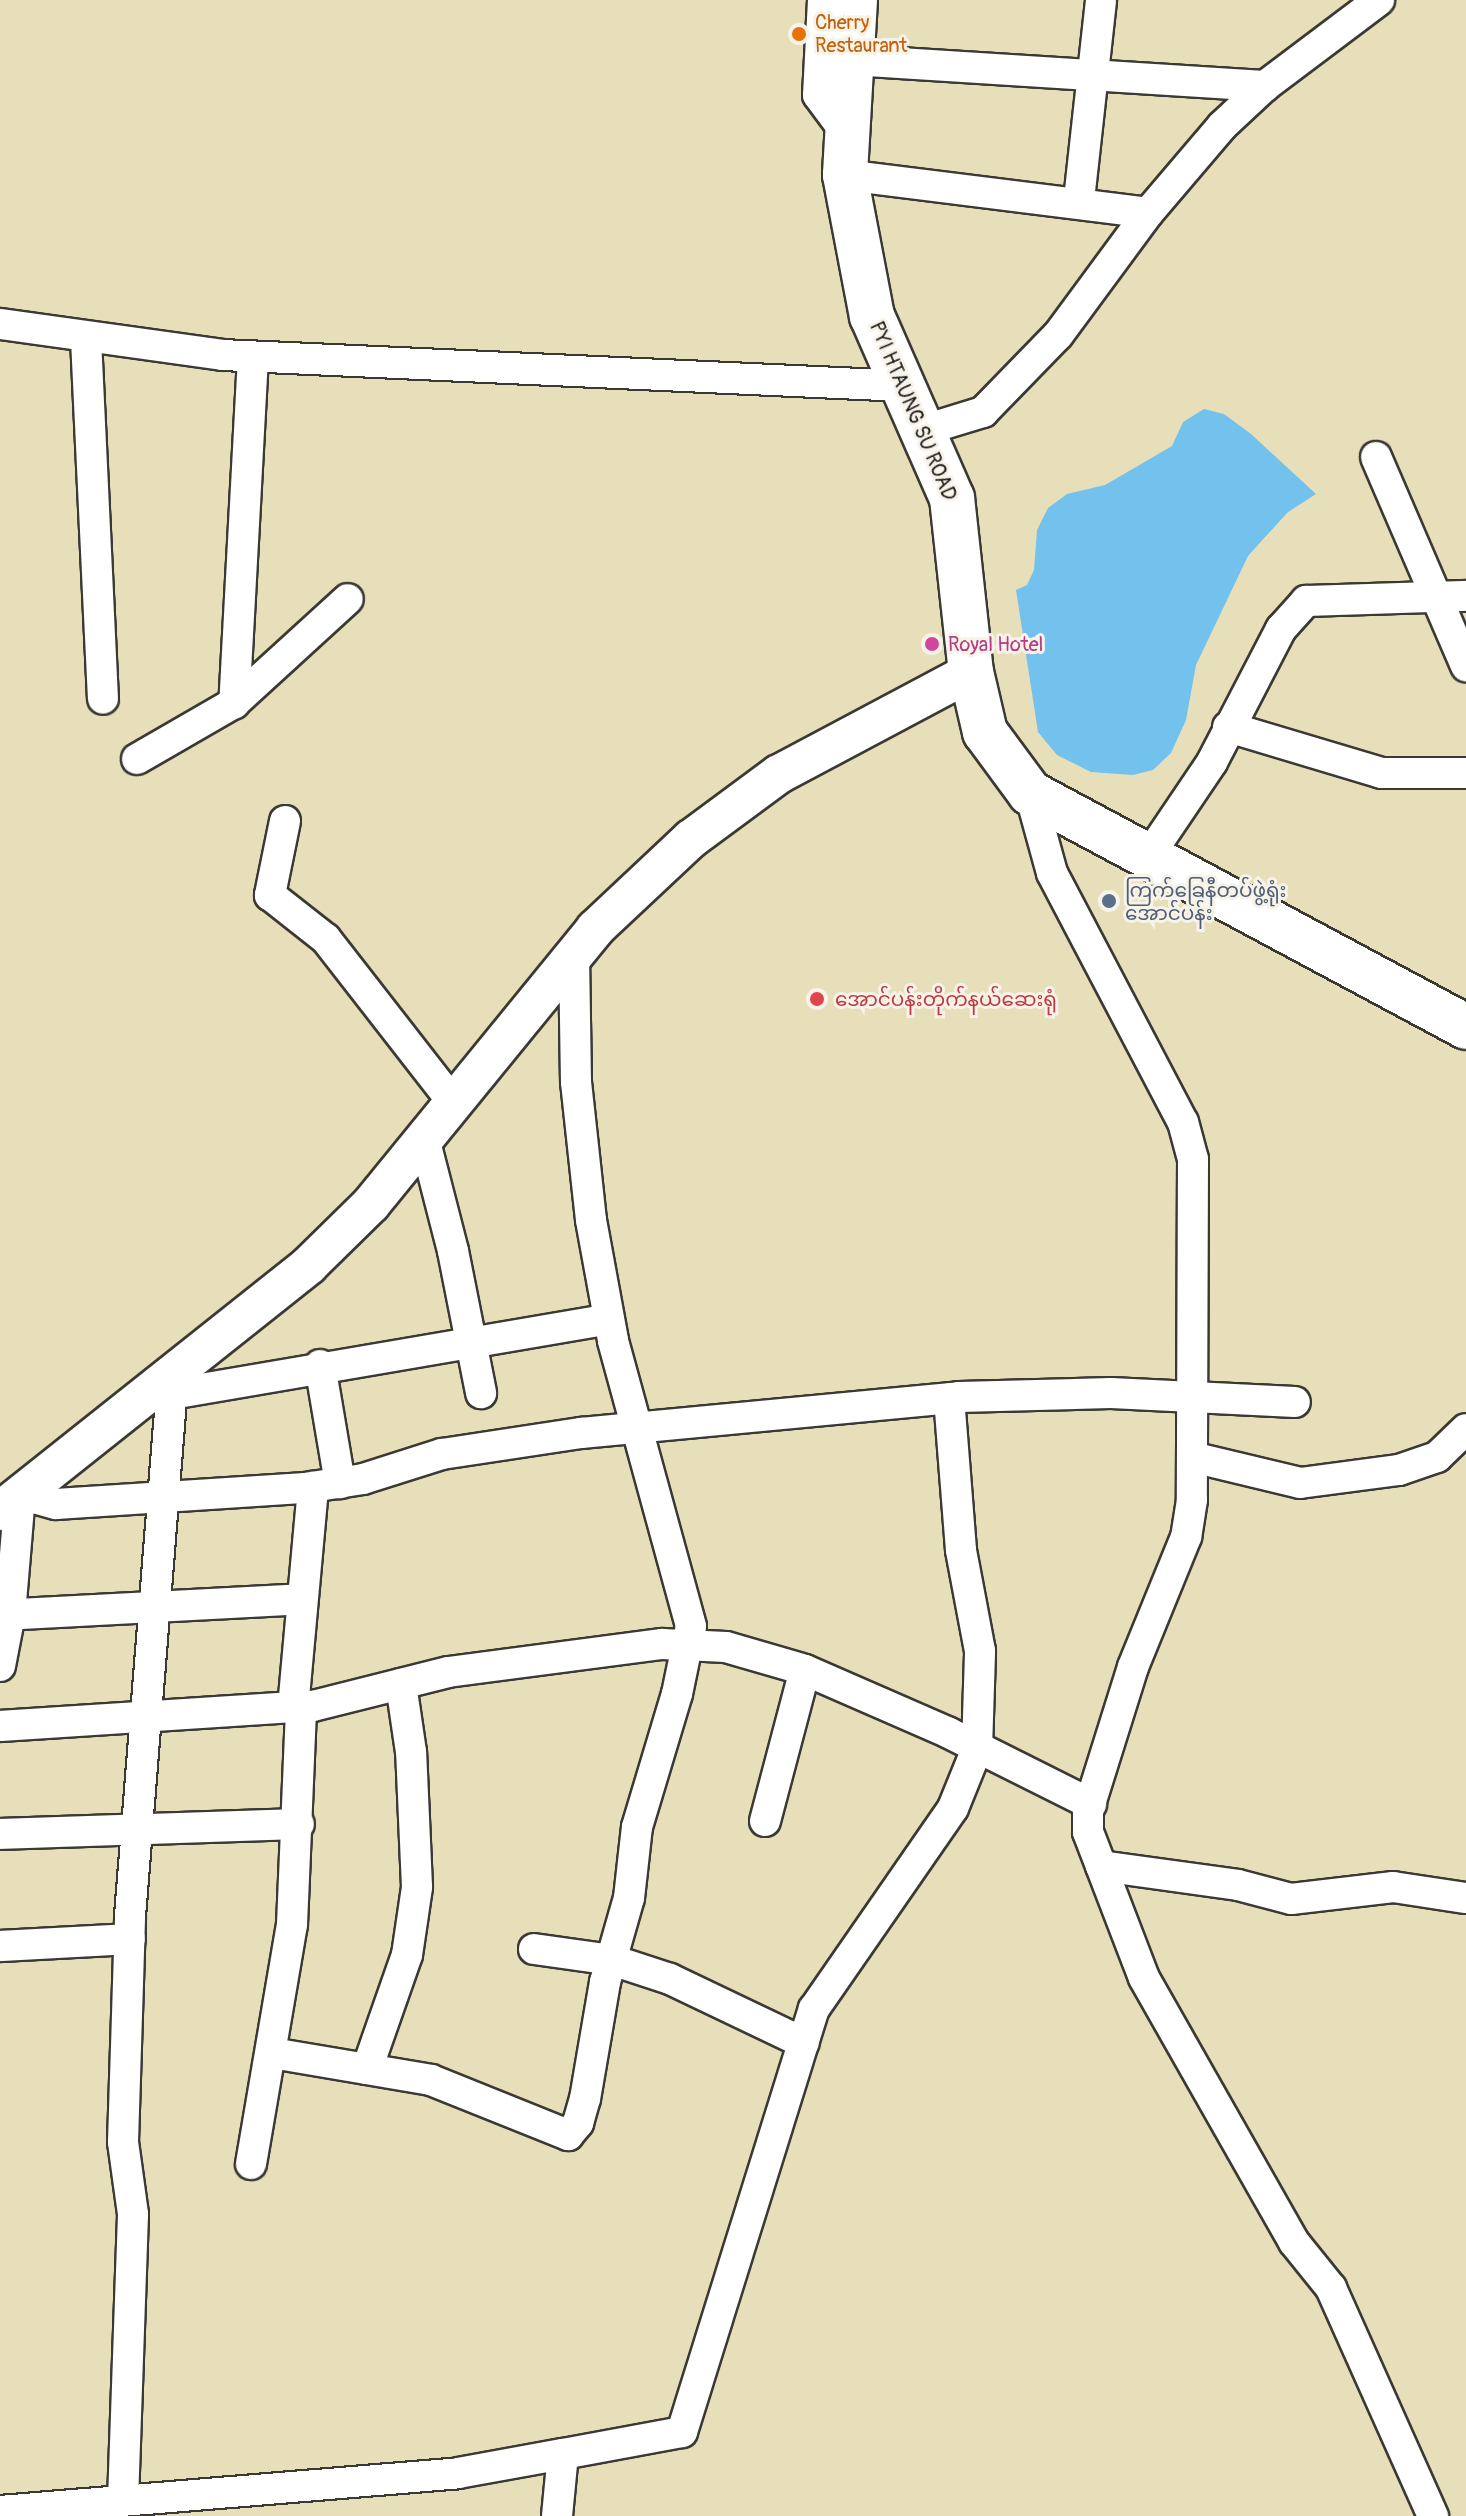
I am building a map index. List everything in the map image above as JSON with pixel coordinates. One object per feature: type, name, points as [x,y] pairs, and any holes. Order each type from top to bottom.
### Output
[{"type":"highway","name":"PYI HTAUNG SU ROAD","points":[[855,0],[846,154],[872,316],[952,498],[971,672],[985,732],[1030,793],[1150,854],[1466,1027]]},
{"type":"main road","points":[[10,1502],[172,1384],[309,1265],[371,1204],[574,954],[691,839],[779,774],[971,672]]},
{"type":"street","points":[[823,0],[818,95],[846,154],[1148,213]]},
{"type":"street","points":[[1079,200],[1101,0]]},
{"type":"street","points":[[924,430],[983,412],[1058,335],[1148,213],[1265,86],[1379,0]]},
{"type":"street","points":[[851,60],[1265,86]]},
{"type":"street","points":[[0,324],[86,339],[253,357],[905,386]]},
{"type":"street","points":[[86,339],[103,699]]},
{"type":"street","points":[[234,703],[253,357]]},
{"type":"street","points":[[1376,457],[1432,594],[1466,666]]},
{"type":"street","points":[[1150,854],[1212,762],[1281,629],[1306,601],[1432,594],[1466,596]]},
{"type":"street","points":[[137,759],[234,703],[348,599]]},
{"type":"street","points":[[1228,727],[1381,773],[1466,773]]},
{"type":"street","points":[[1030,793],[1052,873],[1183,1122],[1193,1159],[1192,1457],[1186,1537],[1133,1667],[1091,1804],[1088,1832],[1144,1978],[1294,2242],[1331,2288],[1433,2516]]},
{"type":"street","points":[[285,821],[270,895],[326,939],[453,1102]]},
{"type":"street","points":[[272,2053],[431,2080],[568,2135],[578,2123],[585,2099],[585,2077],[629,1898],[637,1827],[690,1645],[691,1626],[609,1319],[576,1082],[574,954]]},
{"type":"street","points":[[424,1138],[453,1251],[468,1340],[481,1393]]},
{"type":"street","points":[[123,2501],[133,2214],[123,2142],[130,1939],[142,1718],[165,1499],[172,1384],[320,1365],[609,1319]]},
{"type":"street","points":[[251,2164],[292,1925],[299,1824],[297,1708],[301,1599],[326,1485],[320,1365]]},
{"type":"street","points":[[0,1666],[10,1502],[56,1504],[165,1499],[326,1485],[442,1454],[638,1428],[949,1398],[1111,1393],[1295,1402]]},
{"type":"street","points":[[0,2511],[458,2473],[682,2432],[814,2009],[953,1808],[977,1749],[980,1651],[961,1550],[949,1398]]},
{"type":"street","points":[[1192,1457],[1300,1483],[1399,1470],[1437,1457],[1466,1429]]},
{"type":"street","points":[[5,1615],[301,1599]]},
{"type":"street","points":[[0,1726],[297,1708],[448,1672],[533,1660],[690,1645],[726,1647],[805,1670],[1091,1804]]},
{"type":"street","points":[[765,1821],[805,1670]]},
{"type":"street","points":[[367,2069],[407,1955],[417,1887],[411,1752],[401,1684]]},
{"type":"street","points":[[0,1834],[136,1827],[299,1824]]},
{"type":"street","points":[[1101,1866],[1238,1885],[1291,1899],[1393,1887],[1466,1898]]},
{"type":"street","points":[[0,1946],[130,1939]]},
{"type":"street","points":[[534,1949],[612,1960],[670,1979],[804,2043]]},
{"type":"street","points":[[557,2516],[563,2454]]},
{"type":"water","points":[[1204,409],[1224,414],[1251,434],[1316,494],[1288,512],[1248,556],[1196,665],[1186,720],[1171,753],[1153,770],[1133,775],[1091,772],[1057,755],[1038,732],[1016,590],[1027,585],[1034,570],[1037,530],[1048,508],[1067,494],[1105,485],[1172,446],[1183,422]]},
{"type":"place","name":"Cherry Restaurant","points":[[799,34]]},
{"type":"place","name":"Royal Hotel","points":[[932,644]]},
{"type":"place","name":"ကြက်ခြေနီတပ်ဖွဲ့ရုံး အောင်ပန်း","points":[[1109,901]]},
{"type":"place","name":"အောင်ပန်းတိုက်နယ်ဆေးရုံ","points":[[817,999]]}]
